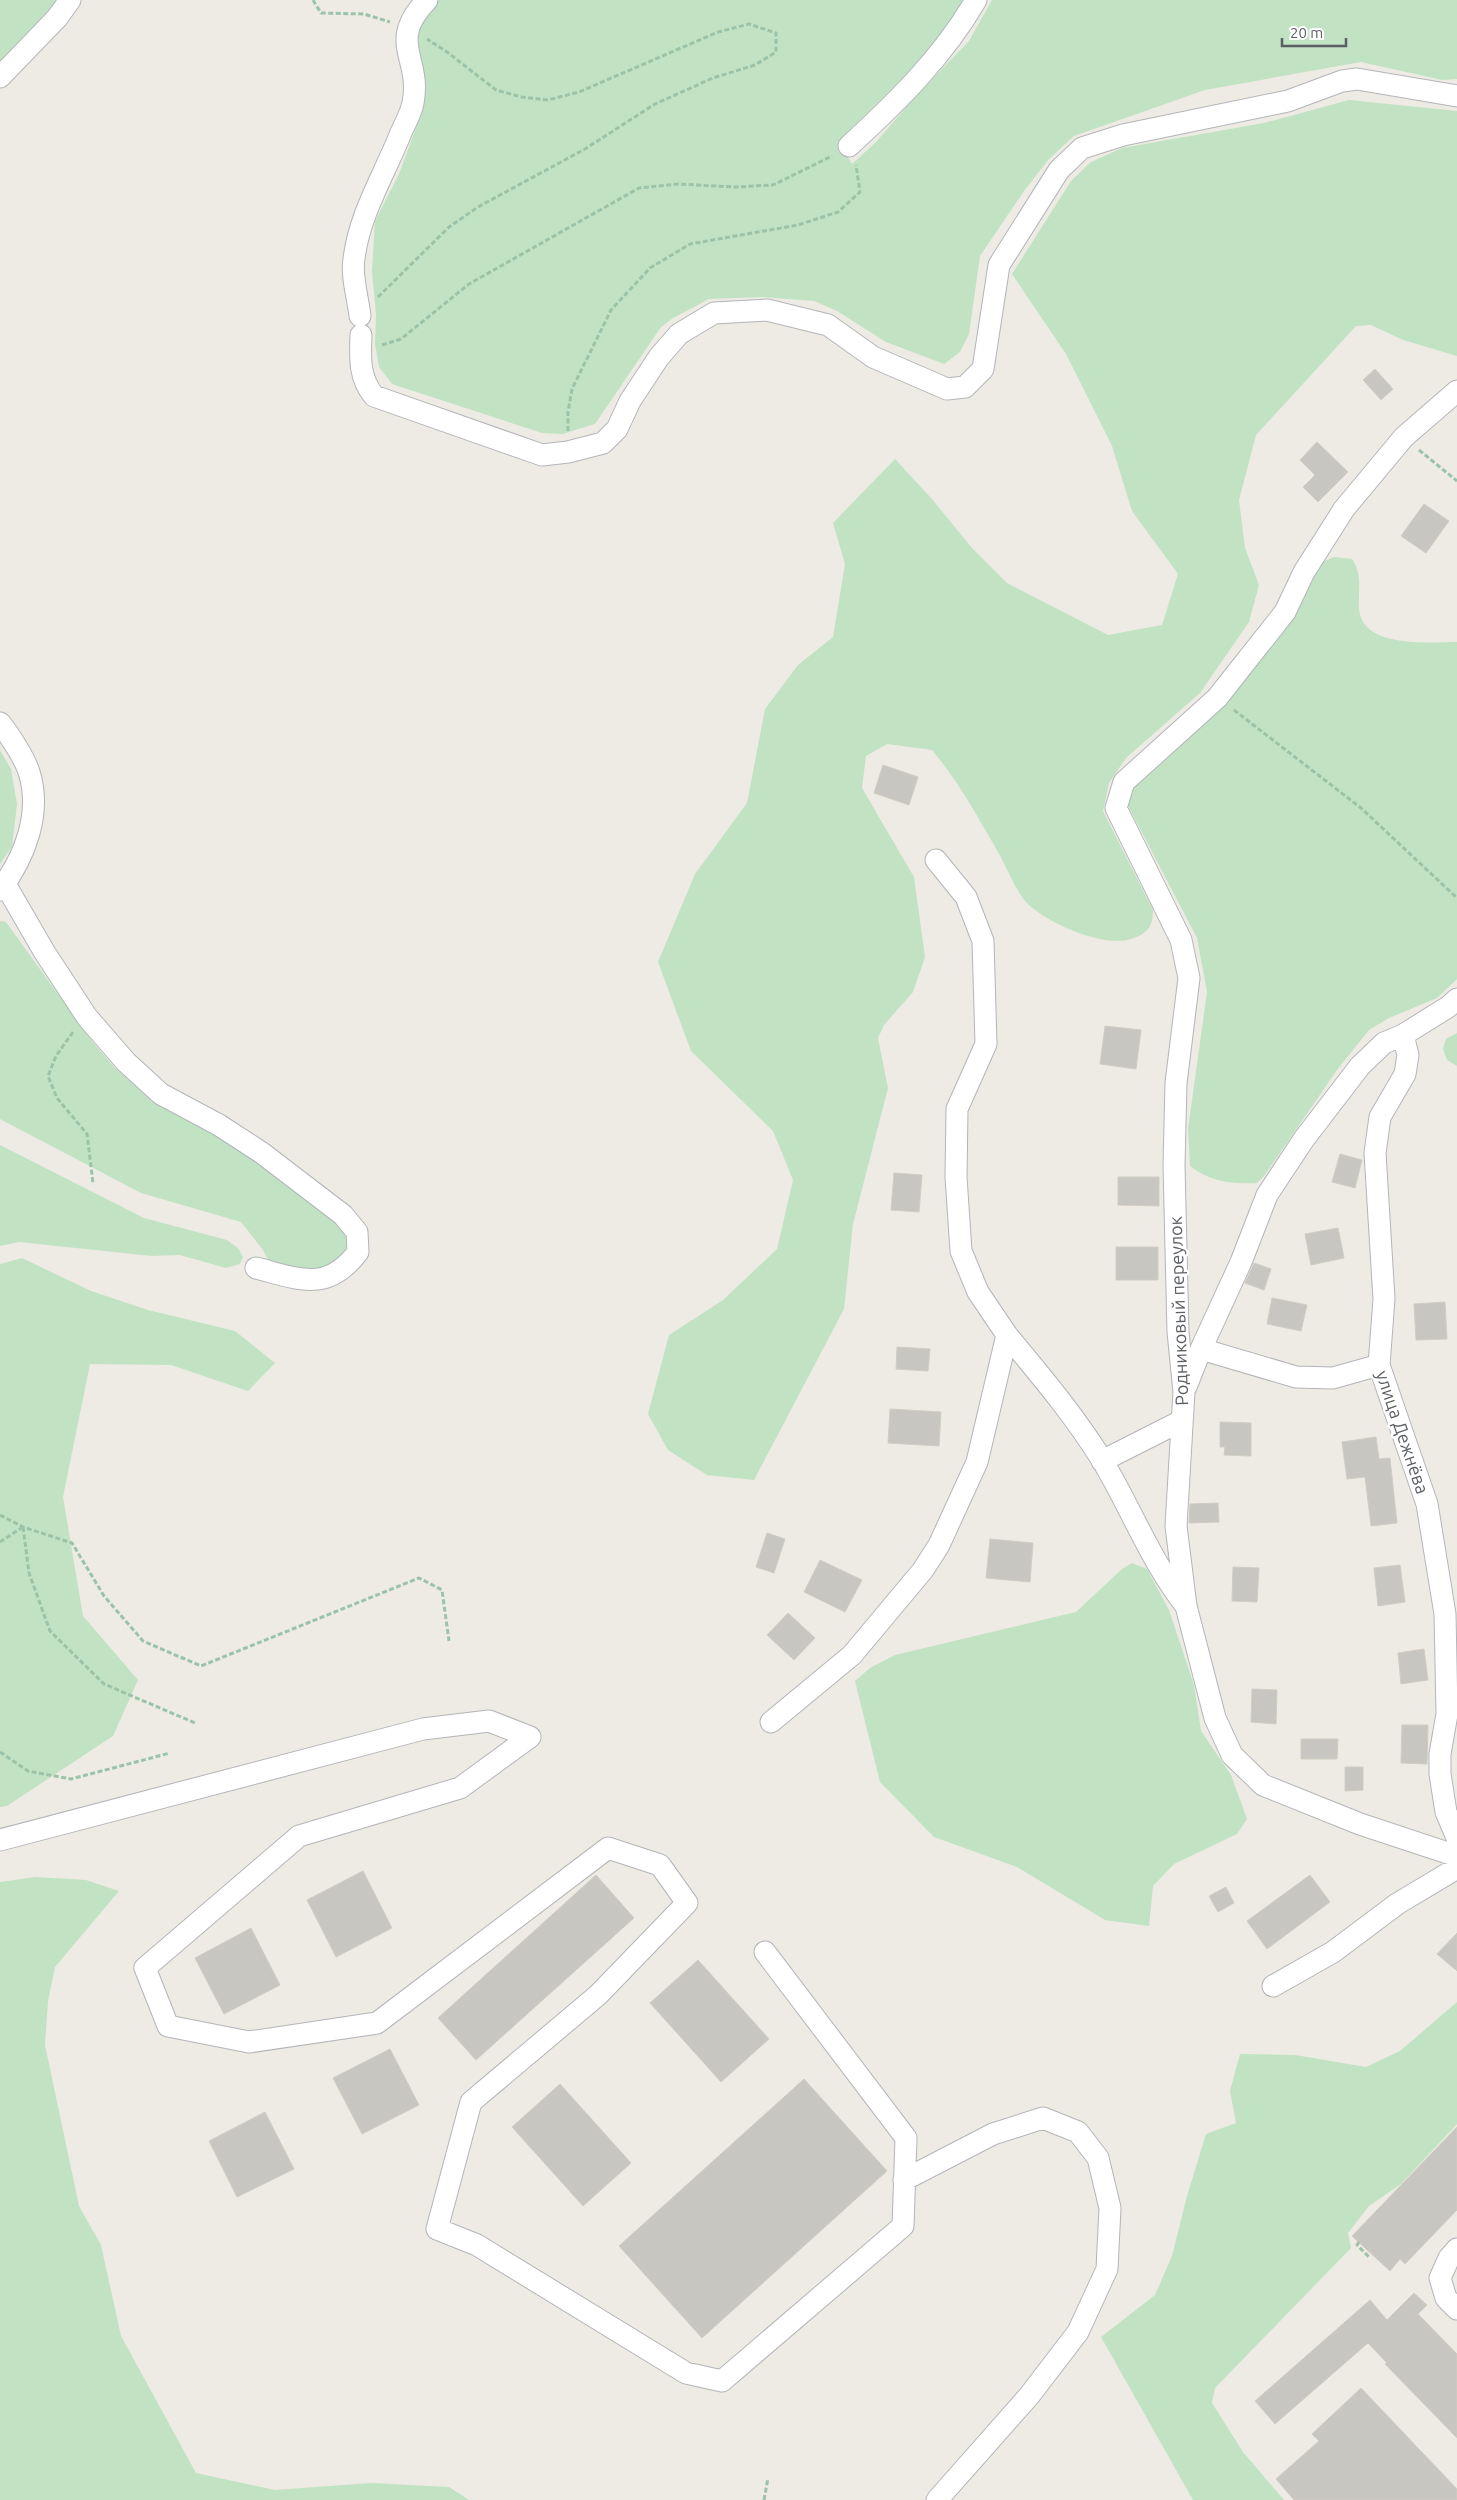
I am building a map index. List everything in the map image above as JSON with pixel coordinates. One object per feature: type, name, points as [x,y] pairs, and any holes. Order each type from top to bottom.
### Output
[{"type":"street","points":[[0,77],[57,18],[70,0]]},
{"type":"street","points":[[427,0],[413,14],[408,27],[407,48],[415,79],[412,104],[386,169],[362,220],[353,260],[360,325],[362,376],[366,387],[374,396],[542,455],[568,452],[603,443],[617,428],[630,401],[659,358],[679,334],[714,313],[767,310],[828,325],[873,357],[947,389],[965,386],[983,368],[999,265],[1059,170],[1082,148],[1123,135],[1288,101],[1349,80],[1357,79],[1457,96]]},
{"type":"street","points":[[849,146],[906,93],[959,30],[976,0]]},
{"type":"street","name":"Родниковый переулок","points":[[1457,391],[1404,437],[1344,508],[1304,572],[1285,612],[1217,698],[1124,782],[1116,808],[1181,940],[1189,978],[1176,1083],[1174,1165],[1178,1332],[1184,1392],[1176,1526],[1186,1606],[1215,1718],[1232,1754],[1263,1785],[1360,1824],[1457,1856]]},
{"type":"street","points":[[0,723],[29,771],[34,806],[29,836],[2,887],[87,1017],[126,1062],[161,1094],[219,1125],[262,1153],[342,1215],[357,1232],[358,1252],[346,1267],[330,1277],[302,1280],[256,1268]]},
{"type":"street","points":[[936,860],[966,897],[983,941],[986,1044],[957,1109],[956,1177],[961,1251],[978,1292],[1007,1335],[1069,1410],[1102,1462],[1168,1584],[1186,1606]]},
{"type":"street","points":[[1184,1392],[1200,1349],[1241,1262],[1267,1195],[1304,1139],[1360,1066],[1384,1043],[1403,1035],[1457,999]]},
{"type":"street","name":"улица Дежнёва","points":[[1403,1035],[1408,1055],[1405,1074],[1380,1117],[1376,1154],[1384,1299],[1379,1364],[1424,1495],[1430,1522],[1444,1614],[1447,1714],[1440,1754],[1440,1774],[1446,1812],[1457,1838]]},
{"type":"street","points":[[771,1722],[852,1655],[923,1570],[940,1545],[977,1462],[1007,1335]]},
{"type":"street","points":[[1200,1349],[1296,1377],[1333,1378],[1379,1364]]},
{"type":"street","points":[[1102,1462],[1181,1421]]},
{"type":"street","points":[[0,1840],[423,1729],[489,1721],[530,1737],[460,1788],[299,1836],[145,1968],[168,2026],[249,2042],[378,2023],[608,1848],[660,1865],[687,1903],[598,1995],[471,2102],[437,2229],[477,2245],[686,2373],[722,2381],[903,2226],[906,2138],[765,1952]]},
{"type":"street","points":[[1273,1986],[1333,1952],[1397,1904],[1457,1868]]},
{"type":"street","points":[[904,2180],[993,2134],[1043,2118],[1078,2132],[1098,2158],[1110,2208],[1107,2269],[1078,2332],[1028,2396],[937,2500]]},
{"type":"street","points":[[1457,2249],[1449,2258],[1440,2278],[1446,2298],[1457,2309]]},
{"type":"path","points":[[313,0],[321,13],[364,14],[408,27],[447,52],[496,90],[522,97],[548,100],[579,92],[718,32],[749,24],[776,33],[776,52],[755,65],[713,78],[655,104],[586,149],[478,207],[449,227],[360,325],[384,346],[401,339],[469,284],[640,188],[678,184],[734,187],[773,184],[819,165],[849,146],[856,167],[860,192],[838,212],[798,225],[690,244],[650,268],[611,310],[572,389],[568,412],[568,452]]},
{"type":"path","points":[[1404,437],[1457,481]]},
{"type":"path","points":[[1217,698],[1361,808],[1457,898]]},
{"type":"path","points":[[87,1017],[61,1049],[48,1076],[57,1098],[87,1134],[93,1183]]},
{"type":"path","points":[[0,1514],[23,1527],[72,1543],[104,1596],[143,1641],[201,1666],[419,1578],[442,1590],[449,1641]]},
{"type":"path","points":[[0,1542],[23,1527]]},
{"type":"path","points":[[23,1527],[29,1573],[50,1631],[104,1684],[194,1723]]},
{"type":"path","points":[[0,1752],[28,1772],[71,1779],[170,1753]]},
{"type":"path","points":[[1359,2242],[1357,2245],[1369,2256]]},
{"type":"path","points":[[764,2500],[768,2478]]},
{"type":"green space","points":[[0,0],[58,0],[0,62]]},
{"type":"green space","points":[[439,0],[963,0],[945,31],[910,71],[838,142],[852,164],[876,142],[914,98],[969,41],[992,0],[1457,0],[1457,79],[1442,80],[1361,62],[1205,90],[1074,136],[1049,159],[1024,191],[980,256],[969,334],[960,352],[944,364],[886,342],[837,311],[814,301],[761,297],[709,299],[673,318],[661,327],[595,424],[562,434],[542,433],[392,384],[379,367],[375,344],[376,314],[372,271],[375,221],[399,174],[424,106],[423,74],[414,37],[420,19]]},
{"type":"green space","points":[[1349,100],[1457,111],[1457,356],[1403,340],[1371,325],[1356,326],[1256,435],[1239,500],[1245,548],[1259,585],[1249,622],[1200,693],[1126,758],[1109,783],[1103,811],[1153,910],[1152,921],[1148,929],[1141,935],[1119,941],[1091,937],[1061,925],[1035,910],[1019,892],[967,800],[932,750],[887,744],[866,756],[862,788],[914,877],[925,957],[913,992],[884,1025],[878,1038],[888,1088],[853,1224],[844,1309],[754,1480],[707,1475],[668,1450],[648,1414],[669,1335],[723,1300],[777,1249],[793,1180],[773,1131],[691,1051],[658,962],[695,874],[747,803],[765,709],[798,665],[833,637],[845,564],[833,523],[895,459],[931,498],[972,548],[1007,583],[1108,635],[1162,625],[1178,574],[1132,511],[1112,446],[1066,354],[1012,274],[1071,181],[1091,162],[1122,148],[1264,123]]},
{"type":"green space","points":[[1334,557],[1352,559],[1358,571],[1359,608],[1363,621],[1371,631],[1384,637],[1398,640],[1457,642],[1457,979],[1437,998],[1389,1018],[1369,1030],[1337,1070],[1264,1176],[1257,1183],[1222,1181],[1205,1176],[1190,1166],[1188,1129],[1207,992],[1197,938],[1127,804],[1132,788],[1322,562]]},
{"type":"green space","points":[[0,750],[11,769],[17,804],[12,847],[0,864]]},
{"type":"green space","points":[[0,921],[6,922],[91,1040],[114,1067],[162,1107],[212,1131],[258,1161],[338,1220],[352,1237],[341,1264],[300,1273],[270,1263],[263,1250],[241,1222],[141,1193],[0,1119]]},
{"type":"green space","points":[[1457,1033],[1457,1066],[1447,1060],[1443,1049],[1446,1039]]},
{"type":"green space","points":[[0,1145],[144,1218],[227,1240],[239,1249],[243,1257],[240,1264],[226,1268],[180,1255],[152,1256],[19,1242],[0,1246]]},
{"type":"green space","points":[[22,1258],[91,1291],[148,1310],[235,1331],[275,1363],[248,1391],[171,1365],[90,1364],[63,1497],[83,1616],[138,1680],[113,1736],[7,1806],[0,1807],[0,1264]]},
{"type":"green space","points":[[1132,1563],[1147,1569],[1169,1610],[1194,1685],[1201,1731],[1231,1775],[1247,1819],[1237,1834],[1174,1864],[1153,1886],[1149,1926],[1105,1920],[1017,1867],[934,1837],[880,1782],[855,1681],[870,1668],[895,1655],[1076,1612],[1122,1569]]},
{"type":"green space","points":[[36,1877],[86,1880],[119,1891],[55,1967],[48,2001],[45,2045],[79,2206],[101,2245],[121,2336],[196,2473],[275,2490],[371,2483],[449,2487],[469,2500],[0,2500],[0,1882]]},
{"type":"green space","points":[[1457,2002],[1457,2124],[1401,2184],[1369,2206],[1348,2233],[1351,2248],[1215,2388],[1212,2403],[1243,2452],[1284,2500],[1193,2500],[1101,2337],[1155,2295],[1172,2256],[1187,2196],[1206,2134],[1236,2123],[1230,2091],[1240,2054],[1295,2055],[1366,2067],[1400,2051]]},
{"type":"building","points":[[1375,369],[1393,389],[1381,400],[1363,380]]},
{"type":"building","points":[[1317,442],[1348,472],[1318,502],[1303,487],[1315,475],[1300,460]]},
{"type":"building","points":[[1424,504],[1449,521],[1426,553],[1401,536]]},
{"type":"building","points":[[883,765],[918,777],[909,805],[874,793]]},
{"type":"building","points":[[1105,1026],[1141,1030],[1136,1069],[1100,1064]]},
{"type":"building","points":[[1340,1154],[1362,1160],[1355,1188],[1332,1182]]},
{"type":"building","points":[[894,1173],[922,1175],[919,1212],[891,1210]]},
{"type":"building","points":[[1118,1177],[1159,1177],[1159,1206],[1118,1205]]},
{"type":"building","points":[[1338,1228],[1344,1258],[1311,1265],[1305,1234]]},
{"type":"building","points":[[1116,1247],[1158,1247],[1158,1280],[1116,1280]]},
{"type":"building","points":[[1254,1263],[1271,1269],[1264,1290],[1245,1283]]},
{"type":"building","points":[[1272,1298],[1307,1305],[1301,1331],[1267,1324]]},
{"type":"building","points":[[1445,1302],[1447,1339],[1416,1340],[1414,1304]]},
{"type":"building","points":[[897,1347],[930,1349],[928,1371],[896,1369]]},
{"type":"building","points":[[890,1409],[941,1412],[939,1446],[888,1443]]},
{"type":"building","points":[[1220,1422],[1251,1423],[1251,1456],[1224,1455],[1225,1447],[1220,1447]]},
{"type":"building","points":[[1376,1437],[1379,1459],[1390,1458],[1397,1523],[1371,1526],[1365,1477],[1347,1479],[1342,1442]]},
{"type":"building","points":[[1218,1503],[1219,1522],[1189,1523],[1190,1504]]},
{"type":"building","points":[[767,1533],[785,1539],[774,1573],[756,1567]]},
{"type":"building","points":[[990,1539],[1033,1543],[1030,1582],[986,1578]]},
{"type":"building","points":[[820,1560],[862,1580],[845,1612],[804,1592]]},
{"type":"building","points":[[1400,1565],[1405,1602],[1378,1606],[1374,1568]]},
{"type":"building","points":[[1233,1567],[1259,1568],[1257,1602],[1232,1601]]},
{"type":"building","points":[[788,1613],[815,1638],[794,1660],[767,1635]]},
{"type":"building","points":[[1424,1649],[1428,1680],[1401,1684],[1398,1653]]},
{"type":"building","points":[[1252,1689],[1277,1690],[1276,1724],[1251,1722]]},
{"type":"building","points":[[1402,1725],[1428,1725],[1427,1764],[1401,1763]]},
{"type":"building","points":[[1301,1739],[1338,1739],[1337,1759],[1301,1759]]},
{"type":"building","points":[[1345,1767],[1363,1767],[1363,1790],[1345,1791]]},
{"type":"building","points":[[363,1871],[392,1928],[336,1957],[307,1900]]},
{"type":"building","points":[[596,1875],[634,1918],[476,2060],[438,2018]]},
{"type":"building","points":[[1310,1875],[1330,1902],[1267,1949],[1247,1921]]},
{"type":"building","points":[[1226,1887],[1234,1903],[1218,1912],[1209,1896]]},
{"type":"building","points":[[251,1928],[280,1985],[224,2014],[195,1958]]},
{"type":"building","points":[[1457,1933],[1457,1971],[1437,1954]]},
{"type":"building","points":[[698,1960],[769,2039],[721,2082],[650,2003]]},
{"type":"building","points":[[390,2049],[419,2105],[362,2134],[333,2078]]},
{"type":"building","points":[[804,2079],[887,2171],[702,2338],[619,2246]]},
{"type":"building","points":[[560,2084],[631,2163],[583,2206],[512,2127]]},
{"type":"building","points":[[265,2112],[294,2169],[237,2197],[209,2141]]},
{"type":"building","points":[[1457,2127],[1457,2210],[1405,2264],[1400,2259],[1390,2271],[1352,2236]]},
{"type":"building","points":[[1414,2293],[1427,2305],[1418,2314],[1457,2354],[1457,2438],[1385,2364],[1387,2363],[1368,2343],[1275,2424],[1255,2401],[1370,2300],[1387,2320]]},
{"type":"building","points":[[1361,2388],[1457,2489],[1457,2500],[1294,2500],[1276,2479],[1319,2441],[1312,2434]]}]
